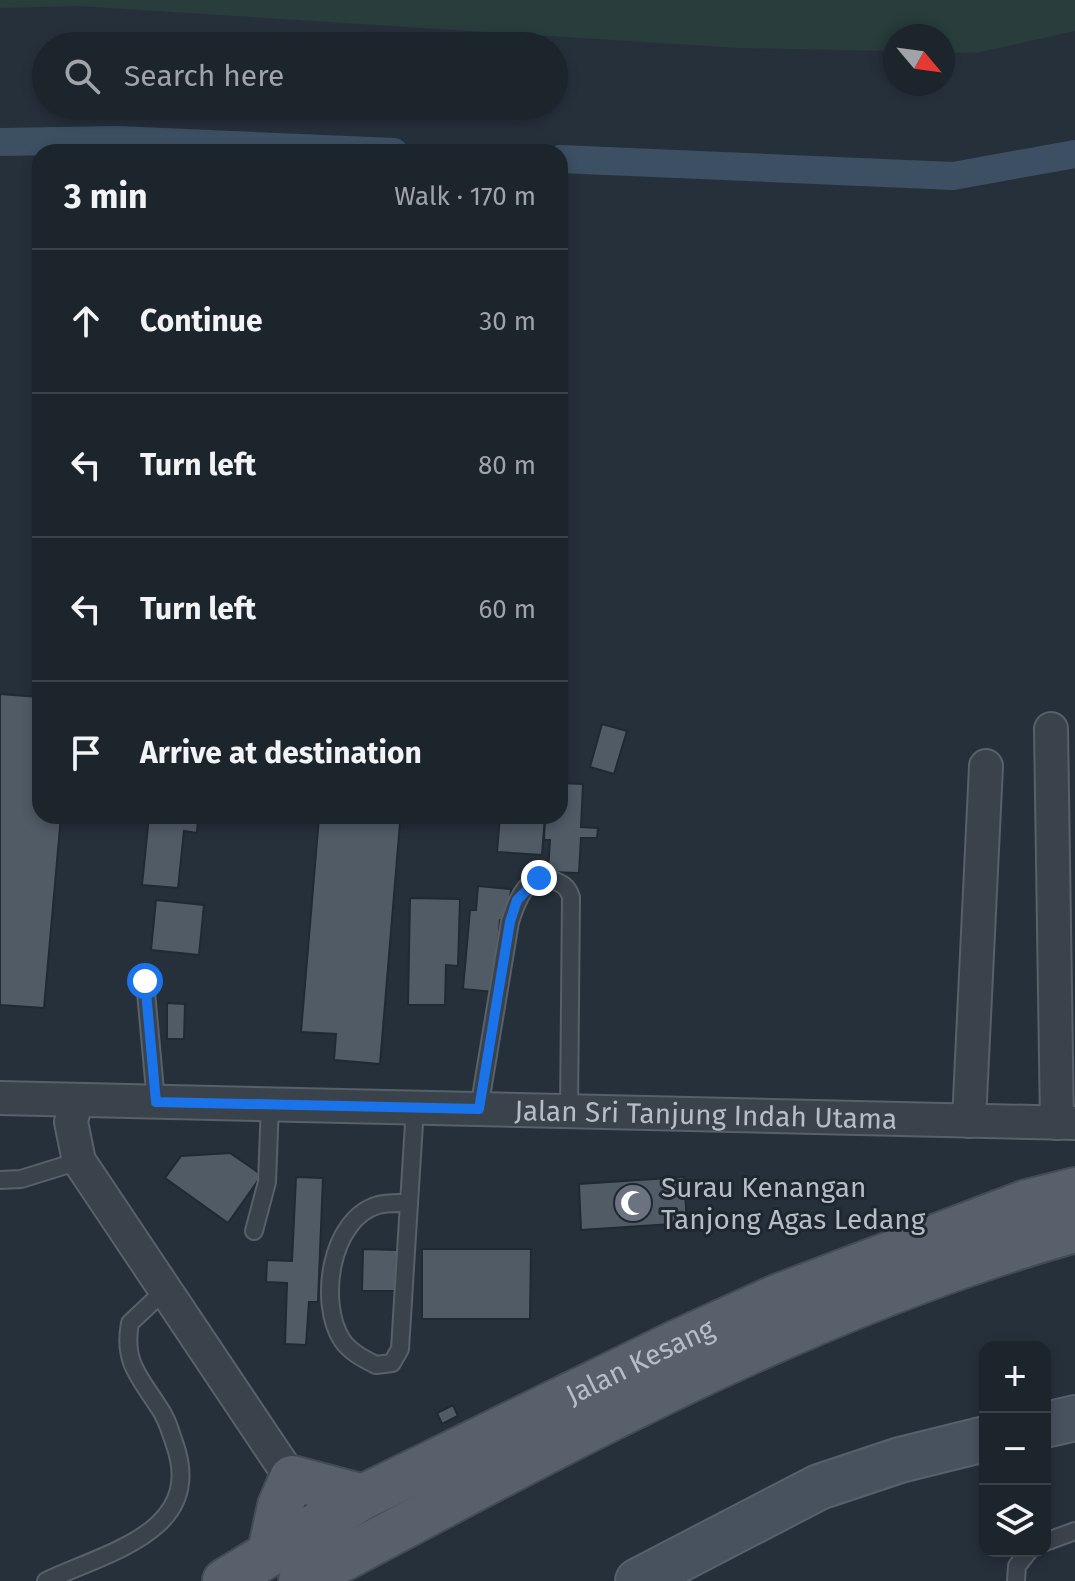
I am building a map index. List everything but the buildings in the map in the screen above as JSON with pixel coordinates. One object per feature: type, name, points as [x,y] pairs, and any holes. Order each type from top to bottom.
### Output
[{"type":"main road","name":"Jalan Kesang","points":[[330,1542],[363,1497],[463,1446],[777,1297],[1027,1202],[1075,1190]]},
{"type":"main road","name":"Jalan Kesang","points":[[225,1581],[286,1567],[330,1542],[563,1441],[734,1358],[982,1256],[1075,1230]]},
{"type":"main road","points":[[286,1567],[280,1506],[292,1478],[363,1497]]},
{"type":"street","points":[[1051,729],[1066,1123]]},
{"type":"street","points":[[969,1121],[986,766]]},
{"type":"street","name":"Jalan Sri Tanjung Indah Utama","points":[[0,1098],[1066,1123]]},
{"type":"street","points":[[76,1100],[71,1122],[79,1161],[292,1478],[330,1542]]},
{"type":"street","points":[[1051,1424],[1075,1418]]},
{"type":"street","points":[[640,1581],[819,1487],[900,1460],[979,1440]]},
{"type":"lane","points":[[479,1109],[510,922],[517,900],[527,886],[539,878],[546,878],[561,883],[571,897],[569,1111]]},
{"type":"lane","points":[[145,981],[156,1102]]},
{"type":"lane","points":[[254,1231],[267,1182],[270,1104]]},
{"type":"lane","points":[[409,1203],[377,1205],[359,1215],[344,1234],[333,1264],[330,1307],[333,1320],[342,1340],[376,1365],[392,1363],[400,1349],[415,1108]]},
{"type":"lane","points":[[0,1180],[21,1179],[79,1161]]},
{"type":"lane","points":[[46,1581],[128,1544],[174,1509],[181,1490],[178,1455],[164,1415],[128,1356],[130,1323],[164,1291]]},
{"type":"lane","points":[[1051,1540],[1075,1531]]},
{"type":"lane","points":[[1016,1581],[1017,1566],[1024,1557]]},
{"type":"green space","points":[[0,0],[1075,0],[1075,31],[976,53],[955,52],[955,24],[883,24],[883,51],[740,48],[568,37],[568,32],[488,32],[78,6],[0,8]]},
{"type":"waterway","points":[[0,142],[118,140],[210,144]]},
{"type":"waterway","points":[[568,159],[953,176],[1075,154]]},
{"type":"place","name":"Surau Kenangan Tanjong Agas Ledang","points":[[633,1203]]},
{"type":"route","points":[[145,981],[156,1102],[479,1109],[510,922],[517,900],[527,886],[539,878]]}]
